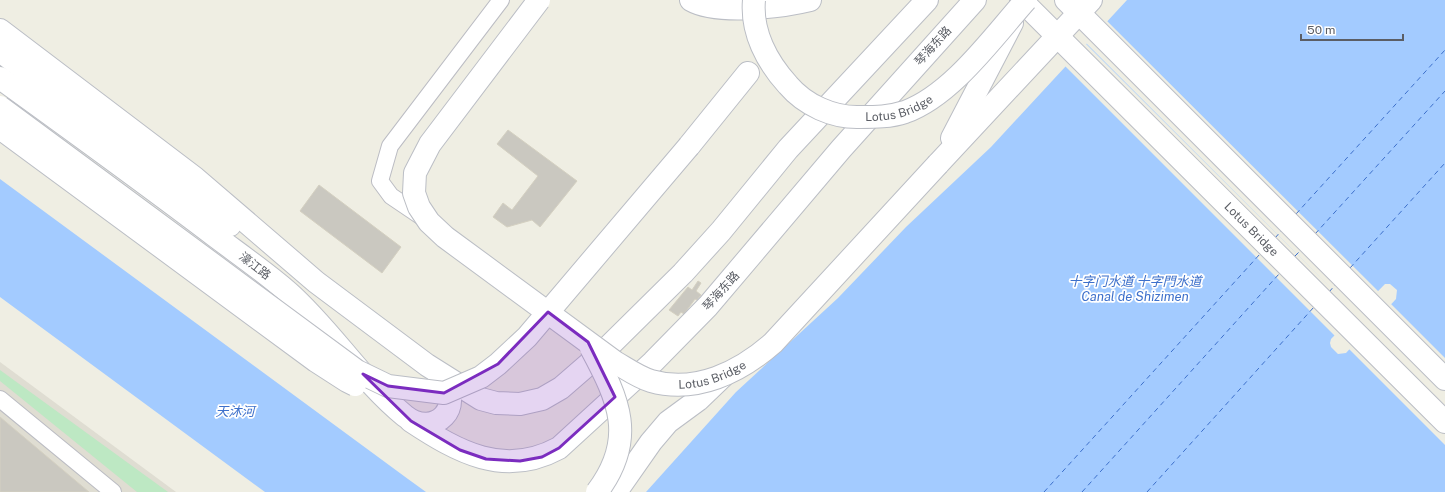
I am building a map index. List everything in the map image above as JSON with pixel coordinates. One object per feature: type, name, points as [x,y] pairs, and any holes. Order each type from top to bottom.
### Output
[{"type":"main road","name":"Lotus Bridge","points":[[539,0],[430,144],[417,166],[415,173],[414,193],[419,207],[429,222],[445,237],[615,362],[632,373],[652,381],[688,384],[704,382],[723,376],[756,358],[773,344],[1090,0]]},
{"type":"main road","points":[[691,0],[710,7],[739,8],[810,0]]},
{"type":"main road","name":"Lotus Bridge","points":[[754,0],[761,45],[777,73],[791,89],[814,107],[851,118],[875,117],[904,112],[920,106],[935,96],[964,70],[1026,0]]},
{"type":"main road","points":[[0,30],[195,178],[316,282],[427,365],[482,399],[496,403],[520,404],[542,399],[561,388],[606,349],[688,268],[722,231],[788,149],[927,0]]},
{"type":"main road","name":"琴海东路","points":[[411,420],[437,438],[460,450],[486,459],[520,461],[542,457],[559,448],[653,362],[708,306],[841,149],[975,0]]},
{"type":"main road","name":"Lotus Bridge","points":[[1021,0],[1445,422]]},
{"type":"main road","name":"Lotus Bridge","points":[[938,164],[1026,0]]},
{"type":"main road","points":[[1066,0],[1445,379]]},
{"type":"main road","name":"濠江路","points":[[0,51],[190,206],[288,292],[335,340],[372,385],[411,420]]},
{"type":"main road","points":[[0,128],[316,361],[347,381],[382,395],[407,397],[444,392],[481,377],[498,364],[527,336],[689,146],[748,73]]},
{"type":"main road","name":"濠江路","points":[[0,78],[190,206]]},
{"type":"main road","points":[[0,106],[357,371],[388,386],[444,392]]},
{"type":"main road","points":[[190,206],[269,252],[316,282]]},
{"type":"main road","points":[[1289,267],[1311,245]]},
{"type":"main road","points":[[588,342],[613,391],[619,409],[622,426],[616,457],[608,476],[597,492]]},
{"type":"main road","points":[[411,420],[428,424],[438,421],[449,408],[451,396],[445,383],[427,365]]},
{"type":"main road","points":[[616,492],[651,442],[668,422],[698,400],[723,376]]},
{"type":"street","points":[[429,222],[391,196],[380,181],[390,146],[501,0]]},
{"type":"street","points":[[0,399],[113,492]]},
{"type":"highlighted area","points":[[548,312],[588,342],[615,397],[559,448],[542,457],[520,461],[486,459],[460,450],[411,421],[363,374],[388,386],[444,393],[498,364]]},
{"type":"shaded area","points":[[0,362],[176,492],[0,492]]},
{"type":"green space","points":[[0,370],[168,492],[137,492],[0,381]]},
{"type":"water","name":"十字门水道 十字門水道 Canal de Shizimen","points":[[1127,0],[1445,0],[1445,492],[646,492],[736,392],[838,298],[906,227],[991,147]],"holes":[[[1385,284],[1390,284],[1397,290],[1396,299],[1346,353],[1338,354],[1331,347],[1331,339]]]},
{"type":"water","name":"天沐河","points":[[0,179],[426,492],[265,492],[0,297]]},
{"type":"pier","points":[[1106,20],[1379,292],[1336,337],[1064,65],[1085,43],[1335,292],[1085,42]]},
{"type":"pier","points":[[1390,303],[1445,358],[1445,445],[1348,348]]},
{"type":"building","points":[[508,130],[577,181],[540,227],[532,220],[507,227],[493,217],[503,203],[512,210],[538,176],[497,144]]},
{"type":"building","points":[[319,185],[401,247],[382,273],[300,211]]},
{"type":"building","points":[[698,281],[701,283],[696,291],[701,295],[697,300],[695,299],[684,314],[681,312],[678,316],[669,310],[688,287],[692,290]]},
{"type":"building","points":[[0,417],[89,492],[0,492]]},
{"type":"ferry route","points":[[1296,214],[1445,50]]},
{"type":"ferry route","points":[[1315,234],[1445,91]]},
{"type":"ferry route","points":[[1350,268],[1445,163]]},
{"type":"ferry route","points":[[1275,238],[1282,230]]},
{"type":"ferry route","points":[[1295,256],[1301,250]]},
{"type":"ferry route","points":[[1044,492],[1260,254]]},
{"type":"ferry route","points":[[1082,492],[1279,274]]},
{"type":"ferry route","points":[[1329,292],[1336,284]]},
{"type":"ferry route","points":[[1147,492],[1314,307]]}]
